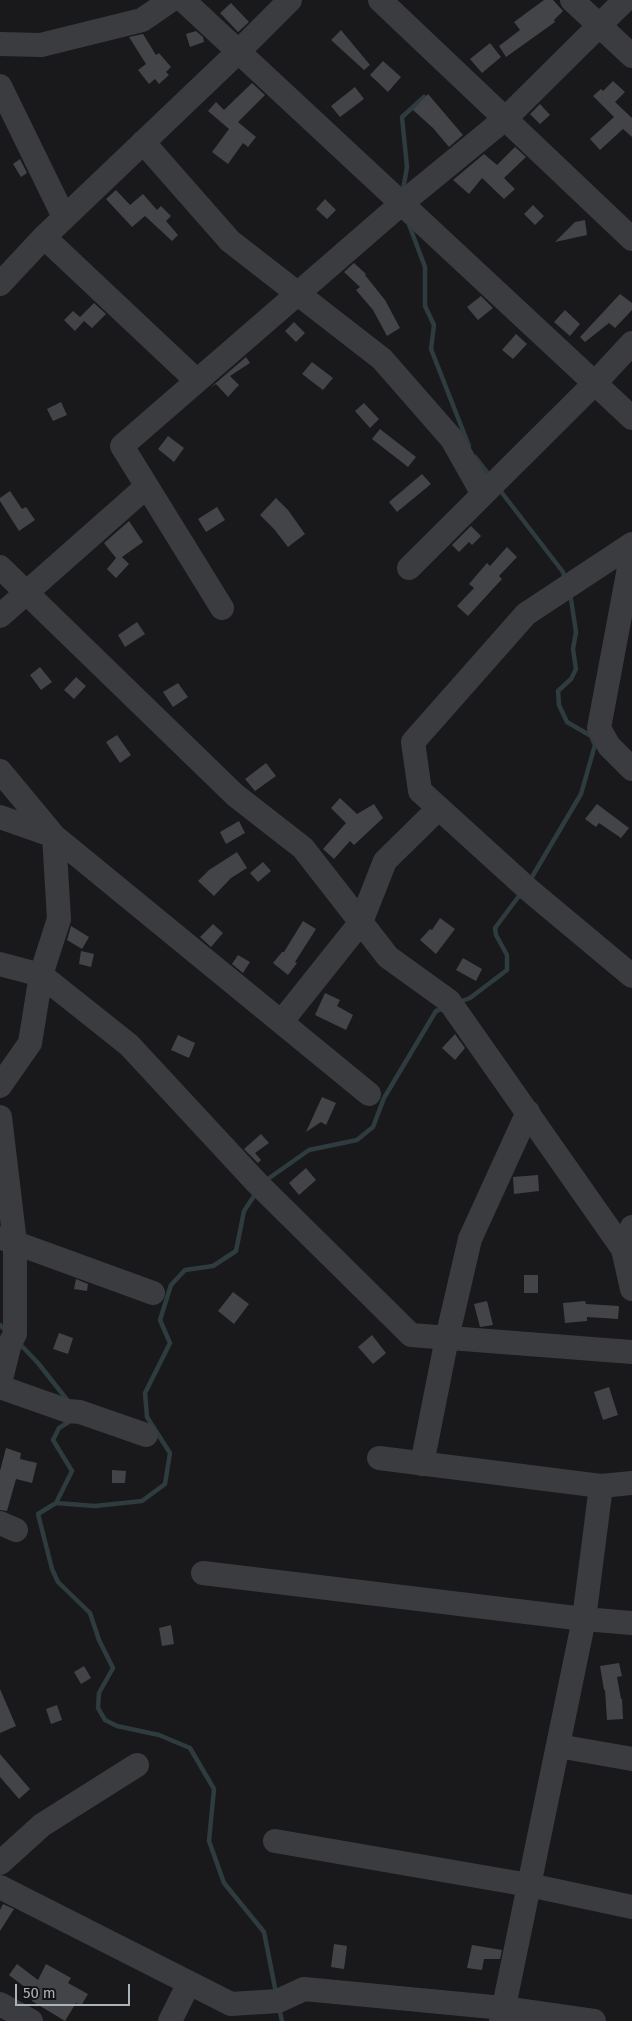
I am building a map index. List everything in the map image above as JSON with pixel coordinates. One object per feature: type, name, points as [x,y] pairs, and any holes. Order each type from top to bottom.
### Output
[{"type":"street","points":[[0,44],[41,45],[142,20],[171,0]]},
{"type":"street","points":[[183,0],[632,418]]},
{"type":"street","points":[[0,284],[64,217],[290,0]]},
{"type":"street","points":[[380,0],[632,240]]},
{"type":"street","points":[[572,0],[632,56]]},
{"type":"street","points":[[222,608],[122,446],[400,204],[506,118],[625,0]]},
{"type":"street","points":[[0,86],[64,217]]},
{"type":"street","points":[[143,142],[230,241],[382,359],[491,487]]},
{"type":"street","points":[[44,237],[197,381]]},
{"type":"street","points":[[409,568],[632,344]]},
{"type":"street","points":[[0,616],[146,487]]},
{"type":"street","points":[[632,544],[526,614],[413,742],[420,791],[526,886],[632,976]]},
{"type":"street","points":[[632,552],[599,728],[609,746],[632,769]]},
{"type":"street","points":[[0,567],[235,795],[303,848],[388,958],[453,1005],[528,1112],[628,1238],[632,1289]]},
{"type":"street","points":[[0,771],[54,836],[369,1094]]},
{"type":"street","points":[[282,1021],[361,922],[385,861],[439,808]]},
{"type":"street","points":[[0,817],[54,836]]},
{"type":"street","points":[[0,1086],[30,1043],[41,975],[59,919],[54,836]]},
{"type":"street","points":[[0,964],[41,975],[129,1045],[260,1186],[411,1335],[632,1352]]},
{"type":"street","points":[[422,1464],[447,1338],[470,1239],[528,1112]]},
{"type":"street","points":[[0,1117],[13,1338],[0,1382]]},
{"type":"street","points":[[8,1240],[153,1293]]},
{"type":"street","points":[[0,1387],[146,1434]]},
{"type":"street","points":[[379,1458],[601,1486],[632,1483]]},
{"type":"street","points":[[502,2014],[584,1620],[601,1486]]},
{"type":"street","points":[[203,1573],[584,1620],[632,1623]]},
{"type":"street","points":[[558,1746],[632,1759]]},
{"type":"street","points":[[0,1864],[42,1825],[137,1765]]},
{"type":"street","points":[[275,1841],[529,1885],[632,1907]]},
{"type":"street","points":[[0,1887],[231,2004],[278,2001],[304,1989],[502,2014],[594,2021]]},
{"type":"street","points":[[170,2021],[189,1983]]},
{"type":"street","points":[[0,2004],[31,2021]]},
{"type":"building","points":[[544,0],[553,0],[563,11],[554,20],[555,22],[506,57],[499,46],[520,30],[514,22]]},
{"type":"building","points":[[231,3],[249,22],[238,32],[220,13]]},
{"type":"building","points":[[341,30],[370,65],[364,70],[331,40]]},
{"type":"building","points":[[196,31],[203,37],[204,42],[190,47],[186,34]]},
{"type":"building","points":[[143,34],[156,55],[159,53],[171,67],[166,72],[169,75],[159,84],[155,79],[149,84],[138,70],[146,64],[129,37]]},
{"type":"building","points":[[490,43],[501,57],[482,73],[470,59]]},
{"type":"building","points":[[383,61],[401,77],[388,92],[370,75]]},
{"type":"building","points":[[613,81],[625,92],[615,102],[632,118],[632,137],[623,129],[600,150],[590,139],[614,117],[593,96],[601,89],[603,91]]},
{"type":"building","points":[[252,83],[265,95],[238,122],[256,137],[248,147],[243,143],[228,164],[212,152],[229,129],[208,111],[216,102],[224,110]]},
{"type":"building","points":[[355,87],[364,99],[340,117],[331,106]]},
{"type":"building","points":[[428,94],[463,135],[449,147],[433,128],[413,110]]},
{"type":"building","points":[[540,104],[550,115],[540,124],[530,114]]},
{"type":"building","points":[[515,147],[526,157],[504,178],[515,189],[504,199],[482,178],[469,194],[453,180],[484,154],[497,165]]},
{"type":"building","points":[[20,159],[27,173],[21,177],[13,164]]},
{"type":"building","points":[[116,190],[130,205],[143,194],[157,210],[161,206],[171,216],[166,221],[178,235],[172,241],[145,216],[132,227],[106,199]]},
{"type":"building","points":[[325,199],[336,210],[327,219],[316,209]]},
{"type":"building","points":[[533,205],[544,216],[535,225],[524,214]]},
{"type":"building","points":[[585,220],[587,235],[555,242],[575,222]]},
{"type":"building","points":[[354,263],[366,274],[385,300],[400,328],[387,336],[373,310],[356,290],[360,287],[344,272]]},
{"type":"building","points":[[620,294],[632,303],[632,310],[615,328],[609,323],[585,342],[580,337]]},
{"type":"building","points":[[481,296],[493,308],[478,320],[467,307]]},
{"type":"building","points":[[94,303],[106,314],[92,328],[84,321],[75,331],[64,320],[73,311],[80,317]]},
{"type":"building","points":[[565,310],[580,324],[570,336],[554,322]]},
{"type":"building","points":[[294,322],[305,333],[296,342],[285,331]]},
{"type":"building","points":[[516,334],[527,344],[513,359],[502,350]]},
{"type":"building","points":[[246,357],[250,363],[230,376],[239,385],[228,397],[216,384],[210,388]]},
{"type":"building","points":[[312,362],[333,378],[323,390],[302,374]]},
{"type":"building","points":[[61,402],[67,415],[53,421],[47,409]]},
{"type":"building","points":[[364,403],[379,419],[370,428],[355,411]]},
{"type":"building","points":[[380,429],[416,457],[408,467],[372,439]]},
{"type":"building","points":[[168,436],[184,448],[174,462],[158,449]]},
{"type":"building","points":[[422,474],[431,484],[397,512],[389,502]]},
{"type":"building","points":[[10,491],[22,509],[26,507],[35,520],[19,531],[0,501],[0,498]]},
{"type":"building","points":[[276,498],[288,510],[305,534],[288,547],[260,515]]},
{"type":"building","points":[[217,507],[225,520],[206,532],[198,519]]},
{"type":"building","points":[[129,521],[143,542],[122,557],[129,564],[116,578],[107,569],[116,558],[104,543]]},
{"type":"building","points":[[471,526],[481,536],[472,545],[469,542],[459,552],[452,545]]},
{"type":"building","points":[[507,547],[517,557],[499,576],[502,579],[468,616],[457,606],[474,588],[469,584],[487,563],[490,566]]},
{"type":"building","points":[[137,622],[145,634],[125,647],[118,635]]},
{"type":"building","points":[[40,667],[52,682],[41,690],[30,675]]},
{"type":"building","points":[[76,677],[86,686],[74,699],[64,690]]},
{"type":"building","points":[[178,683],[188,697],[173,707],[163,692]]},
{"type":"building","points":[[117,735],[131,755],[120,763],[106,742]]},
{"type":"building","points":[[266,763],[276,776],[255,791],[245,779]]},
{"type":"building","points":[[340,798],[357,814],[374,804],[383,818],[354,845],[350,841],[334,859],[323,849],[346,823],[331,808]]},
{"type":"building","points":[[597,804],[629,828],[621,838],[599,823],[596,827],[585,819]]},
{"type":"building","points":[[239,821],[245,833],[226,844],[220,832]]},
{"type":"building","points":[[237,852],[247,868],[231,878],[214,896],[198,881],[209,870]]},
{"type":"building","points":[[263,862],[271,871],[258,882],[250,873]]},
{"type":"building","points":[[440,918],[455,929],[436,954],[420,940],[430,929],[432,930]]},
{"type":"building","points":[[303,921],[316,929],[288,975],[273,963],[284,952]]},
{"type":"building","points":[[213,924],[223,933],[211,947],[200,937]]},
{"type":"building","points":[[71,926],[89,937],[82,949],[67,940]]},
{"type":"building","points":[[81,951],[94,954],[91,967],[79,964]]},
{"type":"building","points":[[238,955],[250,962],[243,973],[232,964]]},
{"type":"building","points":[[463,958],[482,969],[476,981],[456,970]]},
{"type":"building","points":[[325,993],[340,1000],[337,1006],[353,1015],[346,1030],[315,1015]]},
{"type":"building","points":[[455,1034],[465,1048],[455,1060],[442,1048]]},
{"type":"building","points":[[178,1035],[195,1043],[189,1058],[171,1050]]},
{"type":"building","points":[[322,1097],[336,1103],[326,1125],[321,1122],[306,1132]]},
{"type":"building","points":[[261,1134],[269,1143],[255,1153],[261,1160],[258,1163],[244,1149]]},
{"type":"building","points":[[306,1168],[316,1180],[299,1195],[289,1183]]},
{"type":"building","points":[[538,1175],[539,1191],[514,1194],[513,1177]]},
{"type":"building","points":[[524,1275],[538,1275],[538,1293],[524,1293]]},
{"type":"building","points":[[76,1279],[88,1284],[87,1291],[74,1289]]},
{"type":"building","points":[[233,1292],[249,1304],[234,1324],[218,1311]]},
{"type":"building","points":[[487,1301],[493,1325],[480,1327],[474,1304]]},
{"type":"building","points":[[585,1301],[586,1304],[619,1306],[618,1319],[587,1317],[587,1321],[565,1323],[563,1303]]},
{"type":"building","points":[[59,1333],[73,1338],[68,1354],[53,1349]]},
{"type":"building","points":[[372,1335],[386,1353],[373,1364],[358,1347]]},
{"type":"building","points":[[609,1387],[618,1415],[603,1420],[594,1392]]},
{"type":"building","points":[[6,1448],[21,1453],[20,1459],[37,1463],[32,1483],[16,1479],[7,1511],[0,1510],[0,1471]]},
{"type":"building","points":[[112,1470],[126,1471],[125,1483],[112,1483]]},
{"type":"building","points":[[171,1625],[174,1644],[162,1646],[159,1628]]},
{"type":"building","points":[[619,1663],[622,1676],[617,1677],[622,1699],[623,1719],[607,1720],[605,1690],[600,1666]]},
{"type":"building","points":[[84,1666],[91,1678],[81,1684],[74,1672]]},
{"type":"building","points":[[0,1689],[16,1726],[0,1733]]},
{"type":"building","points":[[57,1705],[62,1720],[51,1724],[46,1709]]},
{"type":"building","points":[[0,1754],[30,1789],[19,1799],[0,1777]]},
{"type":"building","points":[[3,1904],[14,1909],[0,1931],[0,1910]]},
{"type":"building","points":[[334,1944],[347,1946],[344,1969],[331,1967]]},
{"type":"building","points":[[472,1945],[502,1950],[500,1959],[484,1959],[482,1970],[467,1968]]},
{"type":"building","points":[[17,1964],[38,1980],[46,1964],[71,1978],[68,1983],[88,1994],[81,2006],[76,2003],[65,2021],[32,2001],[35,1995],[9,1975]]},
{"type":"waterway","points":[[403,190],[407,167],[402,117],[424,97]]},
{"type":"waterway","points":[[408,222],[425,267],[425,306],[434,325],[431,349],[469,446]]},
{"type":"waterway","points":[[475,457],[490,476]]},
{"type":"waterway","points":[[499,489],[563,572],[565,579]]},
{"type":"waterway","points":[[529,882],[581,794],[595,745],[591,736],[567,722],[559,705],[558,691],[571,679],[576,669],[573,649],[576,632],[570,593]]},
{"type":"waterway","points":[[459,1002],[470,998],[507,970],[507,955],[496,935],[495,928],[522,892]]},
{"type":"waterway","points":[[265,1181],[309,1150],[357,1140],[373,1127],[384,1098],[436,1011],[445,1008]]},
{"type":"waterway","points":[[56,1503],[95,1506],[142,1501],[165,1484],[170,1453],[147,1417],[145,1393],[170,1343],[160,1320],[171,1285],[185,1270],[213,1266],[236,1251],[244,1211],[256,1193]]},
{"type":"waterway","points":[[0,1325],[7,1332]]},
{"type":"waterway","points":[[18,1342],[38,1363],[68,1401]]},
{"type":"waterway","points":[[72,1420],[59,1428],[53,1440],[72,1471],[56,1503],[38,1514],[52,1569],[58,1582],[90,1613],[99,1640],[113,1668],[99,1693],[98,1708],[105,1720],[117,1726],[159,1735],[190,1748],[214,1789],[209,1841],[224,1883],[264,1932],[276,1993]]},
{"type":"waterway","points":[[279,2008],[282,2021]]}]
